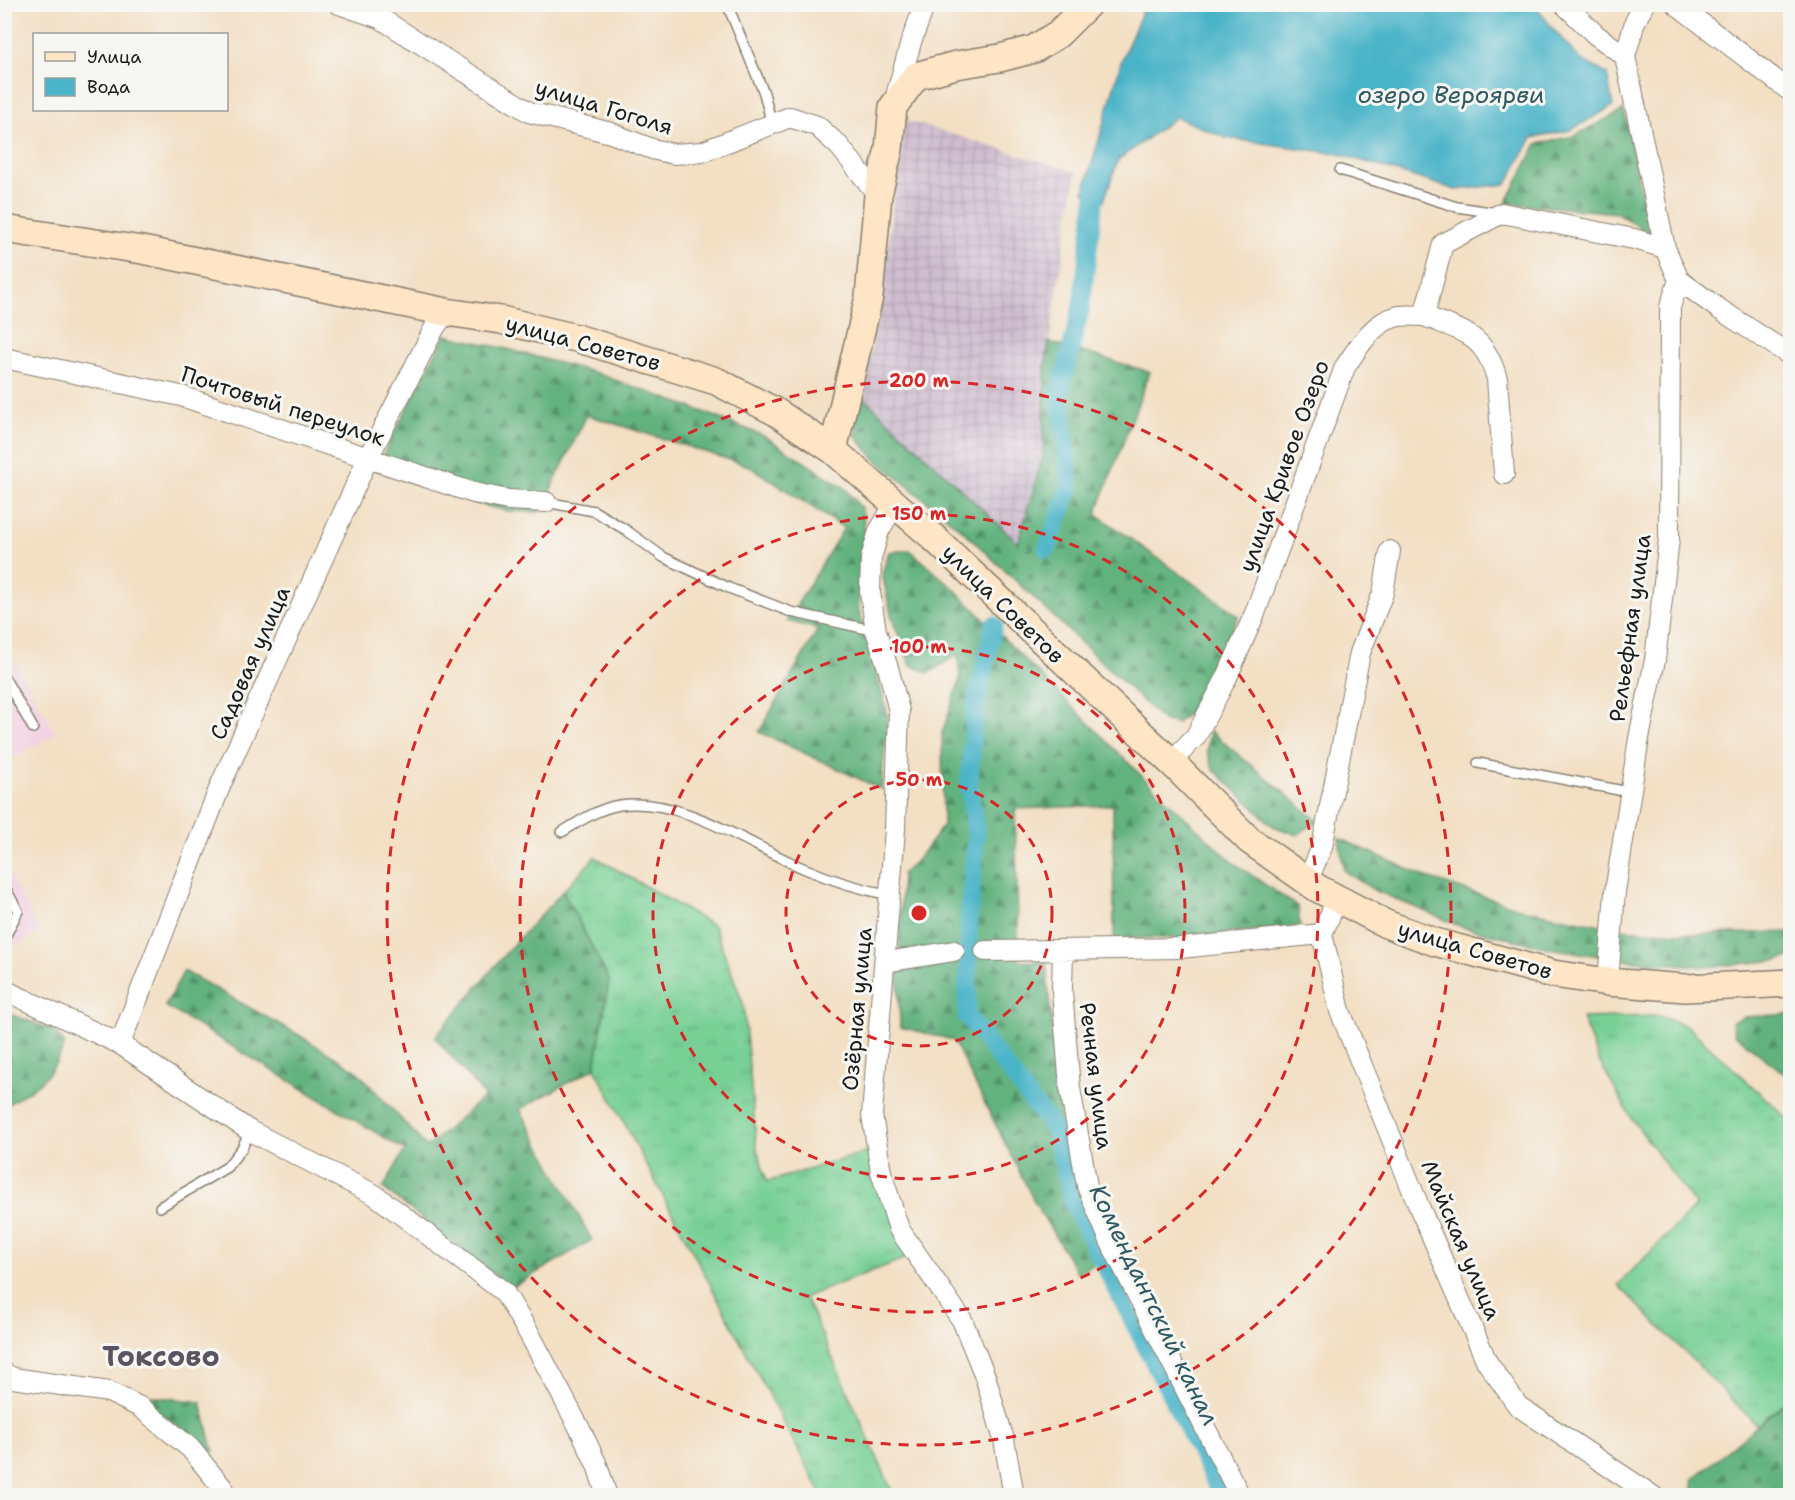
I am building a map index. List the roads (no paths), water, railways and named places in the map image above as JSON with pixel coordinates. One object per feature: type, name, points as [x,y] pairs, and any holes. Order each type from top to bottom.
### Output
[{"type":"main road","points":[[832,450],[869,297],[878,195],[889,149],[893,107],[916,76],[956,64],[1000,58],[1034,49],[1058,34],[1088,4]]},
{"type":"main road","name":"улица Советов","points":[[4,229],[142,250],[446,312],[501,320],[576,338],[716,381],[776,412],[832,450],[896,504],[1171,762],[1249,840],[1307,882],[1337,899],[1386,924],[1435,942],[1553,974],[1608,982],[1685,988],[1791,983]]},
{"type":"street","name":"улица Гоголя","points":[[339,4],[380,18],[529,112],[611,133],[652,149],[674,154],[702,152],[790,117],[817,126],[839,146],[878,195]]},
{"type":"street","points":[[893,107],[911,42],[925,4]]},
{"type":"street","points":[[1564,4],[1596,34],[1625,56]]},
{"type":"street","points":[[1644,4],[1635,22],[1625,56],[1665,248],[1679,280],[1791,356]]},
{"type":"street","points":[[1676,4],[1791,91]]},
{"type":"street","points":[[1504,474],[1497,379],[1490,357],[1468,333],[1424,316],[1443,244],[1502,213],[1634,239],[1665,248]]},
{"type":"street","name":"Рельефная улица","points":[[1608,982],[1615,892],[1629,792],[1654,660],[1669,539],[1670,307],[1679,280]]},
{"type":"street","name":"Садовая улица","points":[[120,1044],[221,784],[368,458],[435,327],[446,312]]},
{"type":"street","name":"улица Кривое Озеро","points":[[1171,762],[1196,736],[1227,677],[1255,613],[1345,367],[1367,334],[1381,323],[1396,316],[1424,316]]},
{"type":"street","name":"Почтовый переулок","points":[[4,358],[181,396],[474,493],[508,500],[546,502]]},
{"type":"street","name":"Озёрная улица","points":[[896,504],[879,531],[871,558],[870,592],[876,631],[889,671],[898,711],[895,829],[872,1115],[881,1172],[899,1229],[962,1320],[985,1376],[1004,1440],[1014,1496]]},
{"type":"street","points":[[1307,882],[1322,847],[1360,653],[1383,593],[1390,551]]},
{"type":"street","points":[[985,951],[1180,948],[1322,934],[1337,899]]},
{"type":"street","name":"Майская улица","points":[[1322,934],[1340,1011],[1420,1209],[1487,1362],[1518,1406],[1653,1496]]},
{"type":"street","points":[[886,962],[954,951]]},
{"type":"street","name":"Речная улица","points":[[1063,951],[1062,991],[1070,1088],[1087,1186],[1111,1243],[1240,1496]]},
{"type":"street","points":[[4,990],[120,1044],[250,1131],[375,1195],[504,1292],[530,1335],[582,1433],[597,1465],[607,1496]]},
{"type":"street","points":[[4,1373],[13,1378],[109,1392],[140,1407],[190,1448],[222,1487],[225,1496]]},
{"type":"lane","points":[[727,4],[764,93],[772,125]]},
{"type":"lane","points":[[1341,170],[1457,207],[1502,213]]},
{"type":"lane","points":[[546,502],[594,510],[663,557],[729,588],[791,612],[876,631]]},
{"type":"lane","points":[[4,677],[33,728]]},
{"type":"lane","points":[[1478,763],[1629,792]]},
{"type":"lane","points":[[562,832],[590,815],[619,805],[652,805],[700,818],[803,868],[862,889],[890,895]]},
{"type":"lane","points":[[4,886],[18,911],[4,935]]},
{"type":"lane","points":[[160,1207],[226,1167],[242,1148],[250,1131]]},
{"type":"water","name":"озеро Вероярви","points":[[1145,5],[1535,5],[1580,59],[1607,74],[1613,106],[1571,130],[1532,138],[1507,184],[1456,190],[1340,154],[1226,138],[1176,117],[1118,160],[1104,201],[1084,192],[1122,59]]},
{"type":"waterway","name":"Комендантский канал","points":[[1047,549],[1070,487],[1060,392],[1081,308],[1095,196]]},
{"type":"waterway","name":"Комендантский канал","points":[[994,625],[975,707],[969,787],[976,835],[969,919],[967,1016],[1055,1131],[1074,1206],[1222,1496]]},
{"type":"district","name":"Токсово","points":[[161,1356]]}]
